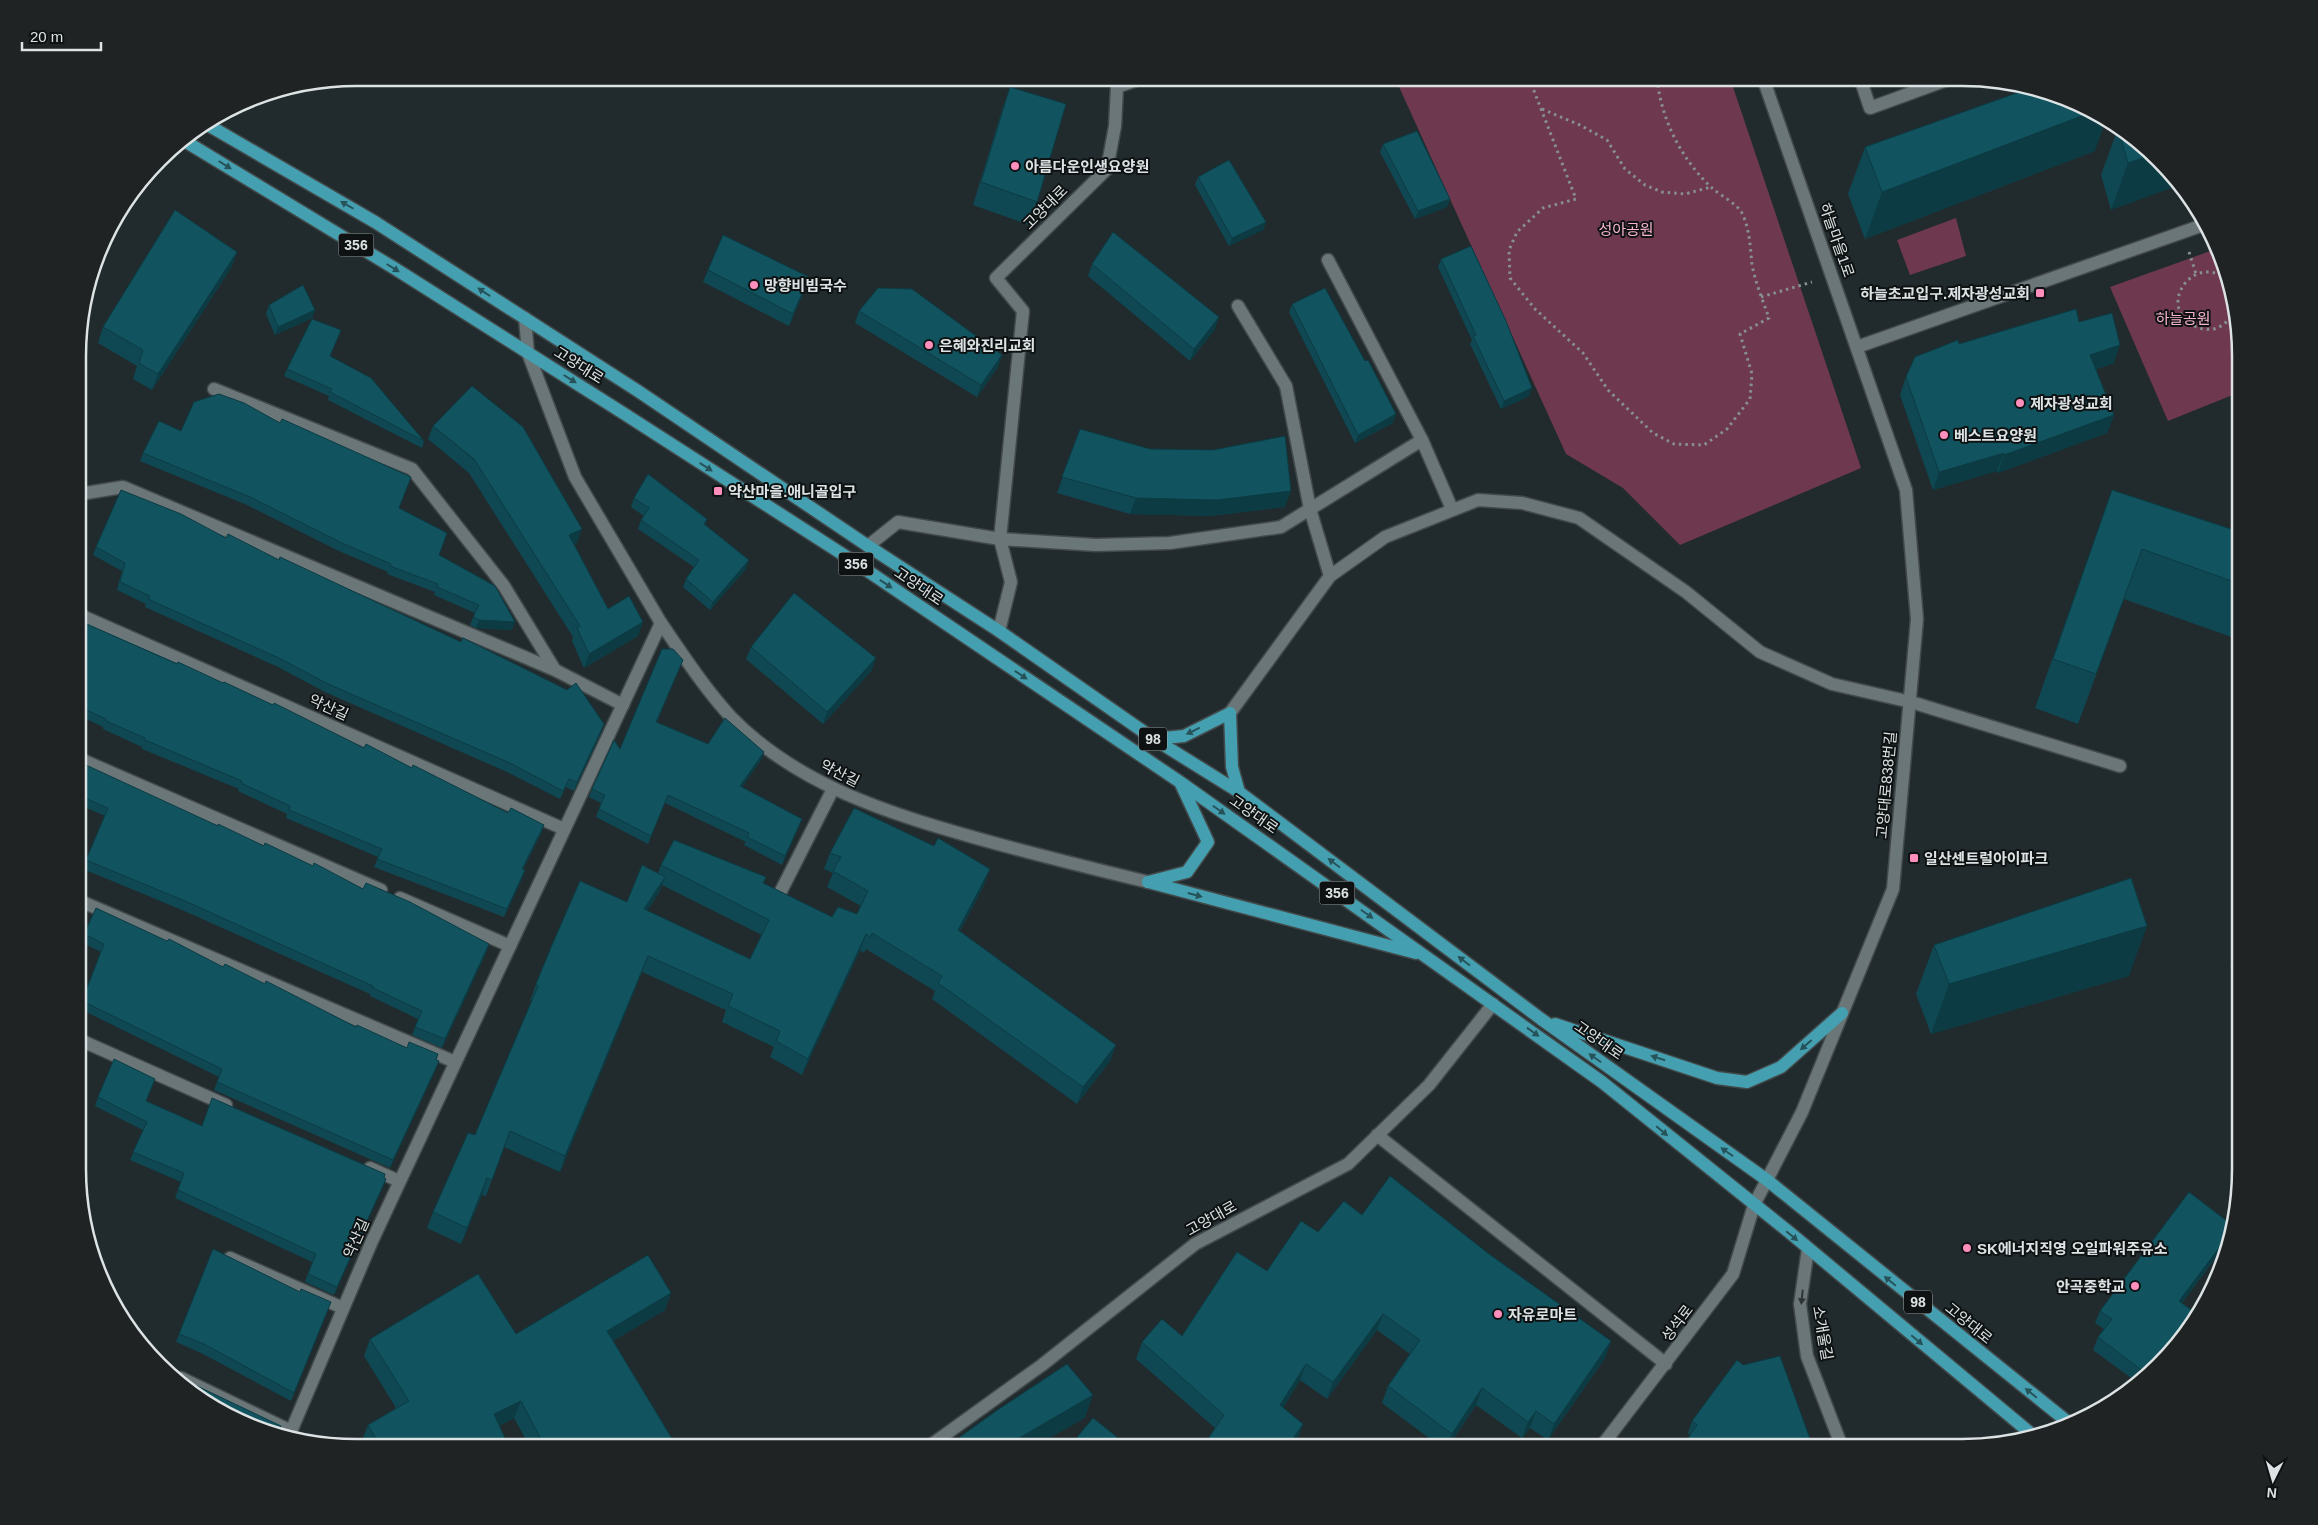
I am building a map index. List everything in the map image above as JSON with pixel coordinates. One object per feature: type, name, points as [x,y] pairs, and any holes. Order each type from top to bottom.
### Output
[{"type":"main road","name":"고양대로","points":[[213,128],[375,222],[638,391],[868,546],[999,631],[1154,739],[1239,792],[1541,1020],[1767,1180],[2063,1419]]},
{"type":"main road","name":"고양대로","points":[[189,144],[528,353],[850,559],[1180,782],[1426,955],[1602,1082],[2028,1431]]},
{"type":"main road","points":[[1154,739],[1184,736],[1230,713],[1232,767],[1239,792]]},
{"type":"main road","points":[[1148,882],[1187,872],[1208,842],[1180,782]]},
{"type":"main road","points":[[1148,882],[1426,955]]},
{"type":"main road","points":[[1541,1020],[1717,1078],[1748,1082],[1781,1067],[1842,1013]]},
{"type":"street","name":"고양대로","points":[[999,631],[1011,582],[1000,539],[1023,311],[996,278],[1107,169],[1115,126],[1116,87],[1119,86]]},
{"type":"street","name":"하늘마을1로","points":[[1765,86],[1857,347]]},
{"type":"street","points":[[1863,86],[1870,108],[1930,86]]},
{"type":"street","points":[[1857,347],[2198,227]]},
{"type":"street","points":[[1328,260],[1422,440],[1452,509]]},
{"type":"street","points":[[1238,306],[1286,386],[1310,509],[1330,576]]},
{"type":"street","points":[[525,318],[528,353],[574,477],[660,623]]},
{"type":"street","name":"고양대로838번길","points":[[1754,1205],[1802,1112],[1893,889],[1917,619],[1906,490],[1857,347]]},
{"type":"street","points":[[214,389],[412,469],[504,586],[555,670]]},
{"type":"street","points":[[868,546],[898,522],[1000,539],[1096,545],[1170,543],[1281,527],[1422,440]]},
{"type":"street","points":[[86,493],[123,487],[555,670],[623,704]]},
{"type":"street","points":[[1230,713],[1330,576],[1385,538],[1452,509],[1478,500],[1522,503],[1579,518],[1686,592],[1760,652],[1832,684],[1910,702],[2120,766]]},
{"type":"street","name":"약산길","points":[[86,618],[564,829]]},
{"type":"street","name":"약산길","points":[[291,1431],[343,1308],[400,1181],[660,623],[699,677],[732,717],[770,750],[814,779],[863,803],[914,820],[1038,855],[1148,882]]},
{"type":"street","points":[[86,762],[510,946]]},
{"type":"street","points":[[781,891],[833,789]]},
{"type":"street","points":[[86,903],[455,1062]]},
{"type":"street","name":"고양대로","points":[[939,1439],[1042,1365],[1195,1244],[1348,1164],[1429,1085],[1493,1004]]},
{"type":"street","points":[[86,1043],[235,1109]]},
{"type":"street","points":[[1377,1135],[1666,1364]]},
{"type":"street","points":[[354,1161],[400,1181]]},
{"type":"street","name":"성석로","points":[[1607,1439],[1733,1274],[1754,1205]]},
{"type":"street","name":"소개울길","points":[[1808,1249],[1800,1304],[1807,1356],[1839,1439]]},
{"type":"street","points":[[230,1258],[343,1308]]},
{"type":"street","name":"약산길","points":[[195,1385],[272,1425]]},
{"type":"path","points":[[1532,86],[1576,199],[1543,208],[1518,232],[1508,250],[1510,278],[1535,310],[1583,353],[1608,390],[1653,433],[1674,444],[1704,445],[1727,429],[1750,399],[1752,374],[1740,334],[1769,318],[1752,264],[1750,236],[1742,213],[1711,187],[1693,167],[1670,131],[1658,86]]},
{"type":"path","points":[[1541,109],[1580,125],[1607,140],[1625,168],[1645,185],[1662,192],[1685,194],[1711,187]]},
{"type":"path","points":[[2189,252],[2196,274]]},
{"type":"path","points":[[2219,275],[2205,272],[2196,274],[2182,287],[2178,296],[2179,306],[2188,322],[2204,330],[2222,325],[2229,319]]},
{"type":"path","points":[[1761,297],[1812,282]]},
{"type":"green space","name":"성아공원","points":[[1399,86],[1733,86],[1861,468],[1680,545],[1623,488],[1566,454]]},
{"type":"green space","points":[[1956,218],[1966,256],[1910,275],[1897,240]]},
{"type":"green space","name":"하늘공원","points":[[2210,251],[2227,304],[2232,357],[2232,395],[2168,421],[2110,287]]},
{"type":"building","name":"아름다운인생요양원","points":[[1010,87],[1066,104],[1037,202],[981,182]]},
{"type":"building","points":[[2019,92],[2065,107],[2083,115],[1882,192],[1865,147]]},
{"type":"building","points":[[1417,131],[1450,199],[1418,211],[1383,144]]},
{"type":"building","points":[[2121,138],[2145,157],[2128,163]]},
{"type":"building","points":[[1229,160],[1266,222],[1232,238],[1198,177]]},
{"type":"building","points":[[175,210],[237,252],[158,374],[139,363],[143,350],[103,327]]},
{"type":"building","points":[[1113,232],[1219,317],[1194,349],[1092,264]]},
{"type":"building","name":"망향비빔국수","points":[[723,235],[809,277],[793,314],[708,270]]},
{"type":"building","points":[[1471,246],[1506,321],[1532,388],[1504,401],[1473,336],[1476,335],[1441,259]]},
{"type":"building","points":[[303,285],[315,310],[278,327],[269,305]]},
{"type":"building","name":"은혜와진리교회","points":[[878,288],[912,289],[1002,355],[981,385],[859,311]]},
{"type":"building","points":[[1325,288],[1365,361],[1368,360],[1396,414],[1358,435],[1292,304]]},
{"type":"building","points":[[2076,309],[2079,322],[2112,313],[2120,345],[2090,355],[2114,415],[2004,455],[2004,453],[1939,472],[1906,377],[1915,357],[1958,340],[1959,344]]},
{"type":"building","points":[[312,319],[341,330],[330,356],[371,378],[424,441],[330,392],[332,389],[287,369]]},
{"type":"building","points":[[472,386],[523,427],[582,529],[569,535],[608,609],[629,596],[643,622],[589,654],[577,628],[580,626],[474,459],[433,426]]},
{"type":"building","points":[[219,394],[244,403],[280,423],[282,419],[411,477],[399,508],[447,533],[439,555],[495,586],[515,622],[479,620],[473,617],[479,605],[437,587],[438,584],[390,566],[391,564],[342,543],[250,497],[143,453],[159,421],[181,431],[194,402]]},
{"type":"building","points":[[1080,429],[1150,449],[1213,450],[1285,436],[1291,491],[1217,500],[1136,498],[1062,477]]},
{"type":"building","points":[[648,474],[707,519],[704,524],[749,560],[713,602],[686,579],[699,560],[641,520],[649,508],[634,498]]},
{"type":"building","points":[[121,490],[181,514],[226,538],[228,534],[279,560],[280,557],[461,642],[463,638],[567,690],[576,683],[604,724],[577,782],[569,779],[563,791],[510,763],[328,684],[281,659],[148,599],[150,596],[120,582],[125,563],[96,547]]},
{"type":"building","points":[[2112,490],[2232,529],[2232,581],[2142,549],[2096,674],[2053,659]]},
{"type":"building","points":[[794,593],[876,658],[827,712],[751,647]]},
{"type":"building","points":[[86,624],[177,664],[178,662],[224,682],[273,705],[274,703],[364,748],[366,744],[412,768],[413,765],[508,813],[511,808],[544,825],[522,869],[525,870],[507,909],[377,859],[382,849],[289,810],[290,806],[241,783],[242,781],[145,740],[145,738],[106,721],[106,719],[86,710]]},
{"type":"building","points":[[662,649],[673,649],[683,660],[656,722],[708,744],[725,718],[764,752],[740,786],[802,819],[785,856],[747,837],[749,833],[668,795],[651,836],[599,809],[605,795],[592,789],[614,740],[620,749]]},
{"type":"building","points":[[86,765],[264,846],[265,843],[313,866],[314,863],[363,889],[366,883],[410,902],[489,944],[445,1039],[415,1027],[422,1011],[373,988],[373,986],[185,901],[86,860],[108,808],[86,799]]},
{"type":"building","points":[[854,808],[934,846],[938,838],[990,869],[958,930],[1116,1045],[1083,1087],[938,983],[942,976],[872,933],[870,937],[866,934],[808,1059],[776,1041],[780,1031],[728,1006],[733,994],[648,956],[565,1156],[510,1131],[492,1180],[487,1178],[467,1228],[433,1212],[468,1133],[475,1135],[580,881],[627,902],[642,865],[665,877],[644,909],[750,959],[769,920],[661,865],[674,840],[766,877],[763,883],[832,917],[838,907],[857,914],[868,891],[833,871],[841,857],[830,853]]},
{"type":"building","points":[[2131,878],[2147,926],[1949,984],[1934,945]]},
{"type":"building","points":[[96,908],[167,941],[169,939],[223,967],[225,964],[265,984],[266,981],[356,1027],[357,1025],[407,1048],[409,1042],[438,1054],[436,1060],[439,1061],[393,1160],[217,1082],[222,1069],[86,1003],[86,991],[104,944],[86,935],[86,930]]},
{"type":"building","points":[[114,1059],[155,1079],[146,1101],[202,1126],[212,1098],[385,1174],[384,1178],[386,1179],[337,1287],[308,1274],[316,1254],[178,1190],[184,1173],[133,1152],[147,1122],[98,1097]]},
{"type":"building","points":[[1390,1176],[1489,1254],[1611,1341],[1554,1424],[1536,1411],[1528,1422],[1482,1388],[1452,1434],[1388,1386],[1420,1340],[1383,1314],[1333,1382],[1306,1364],[1280,1405],[1303,1424],[1293,1439],[1208,1439],[1224,1415],[1142,1342],[1162,1319],[1182,1336],[1237,1252],[1267,1271],[1301,1221],[1318,1232],[1344,1201],[1362,1215]]},
{"type":"building","points":[[2189,1192],[2227,1221],[2220,1247],[2179,1301],[2192,1310],[2165,1347],[2142,1370],[2098,1337],[2112,1319],[2100,1311]]},
{"type":"building","points":[[213,1249],[300,1292],[301,1289],[331,1302],[294,1393],[204,1344],[179,1334]]},
{"type":"building","points":[[648,1255],[671,1293],[607,1331],[672,1439],[541,1439],[521,1401],[494,1414],[505,1439],[376,1439],[368,1425],[409,1401],[370,1339],[478,1274],[516,1334]]},
{"type":"building","points":[[1780,1356],[1810,1439],[1687,1439],[1697,1425],[1692,1421],[1737,1360],[1743,1365]]},
{"type":"building","points":[[1067,1364],[1093,1395],[1018,1439],[957,1439]]},
{"type":"building","points":[[197,1386],[281,1426],[280,1428],[237,1411],[221,1403]]},
{"type":"building","points":[[1093,1418],[1117,1437],[1115,1439],[1076,1439]]},
{"type":"place","name":"아름다운인생요양원","points":[[1015,166]]},
{"type":"place","name":"망향비빔국수","points":[[754,285]]},
{"type":"place","name":"하늘초교입구.제자광성교회","points":[[2040,293]]},
{"type":"place","name":"은혜와진리교회","points":[[929,345]]},
{"type":"place","name":"제자광성교회","points":[[2020,403]]},
{"type":"place","name":"베스트요양원","points":[[1944,435]]},
{"type":"place","name":"약산마을.애니골입구","points":[[718,491]]},
{"type":"place","name":"일산센트럴아이파크","points":[[1914,858]]},
{"type":"place","name":"SK에너지직영 오일파워주유소","points":[[1967,1248]]},
{"type":"place","name":"안곡중학교","points":[[2135,1286]]},
{"type":"place","name":"자유로마트","points":[[1498,1314]]}]
